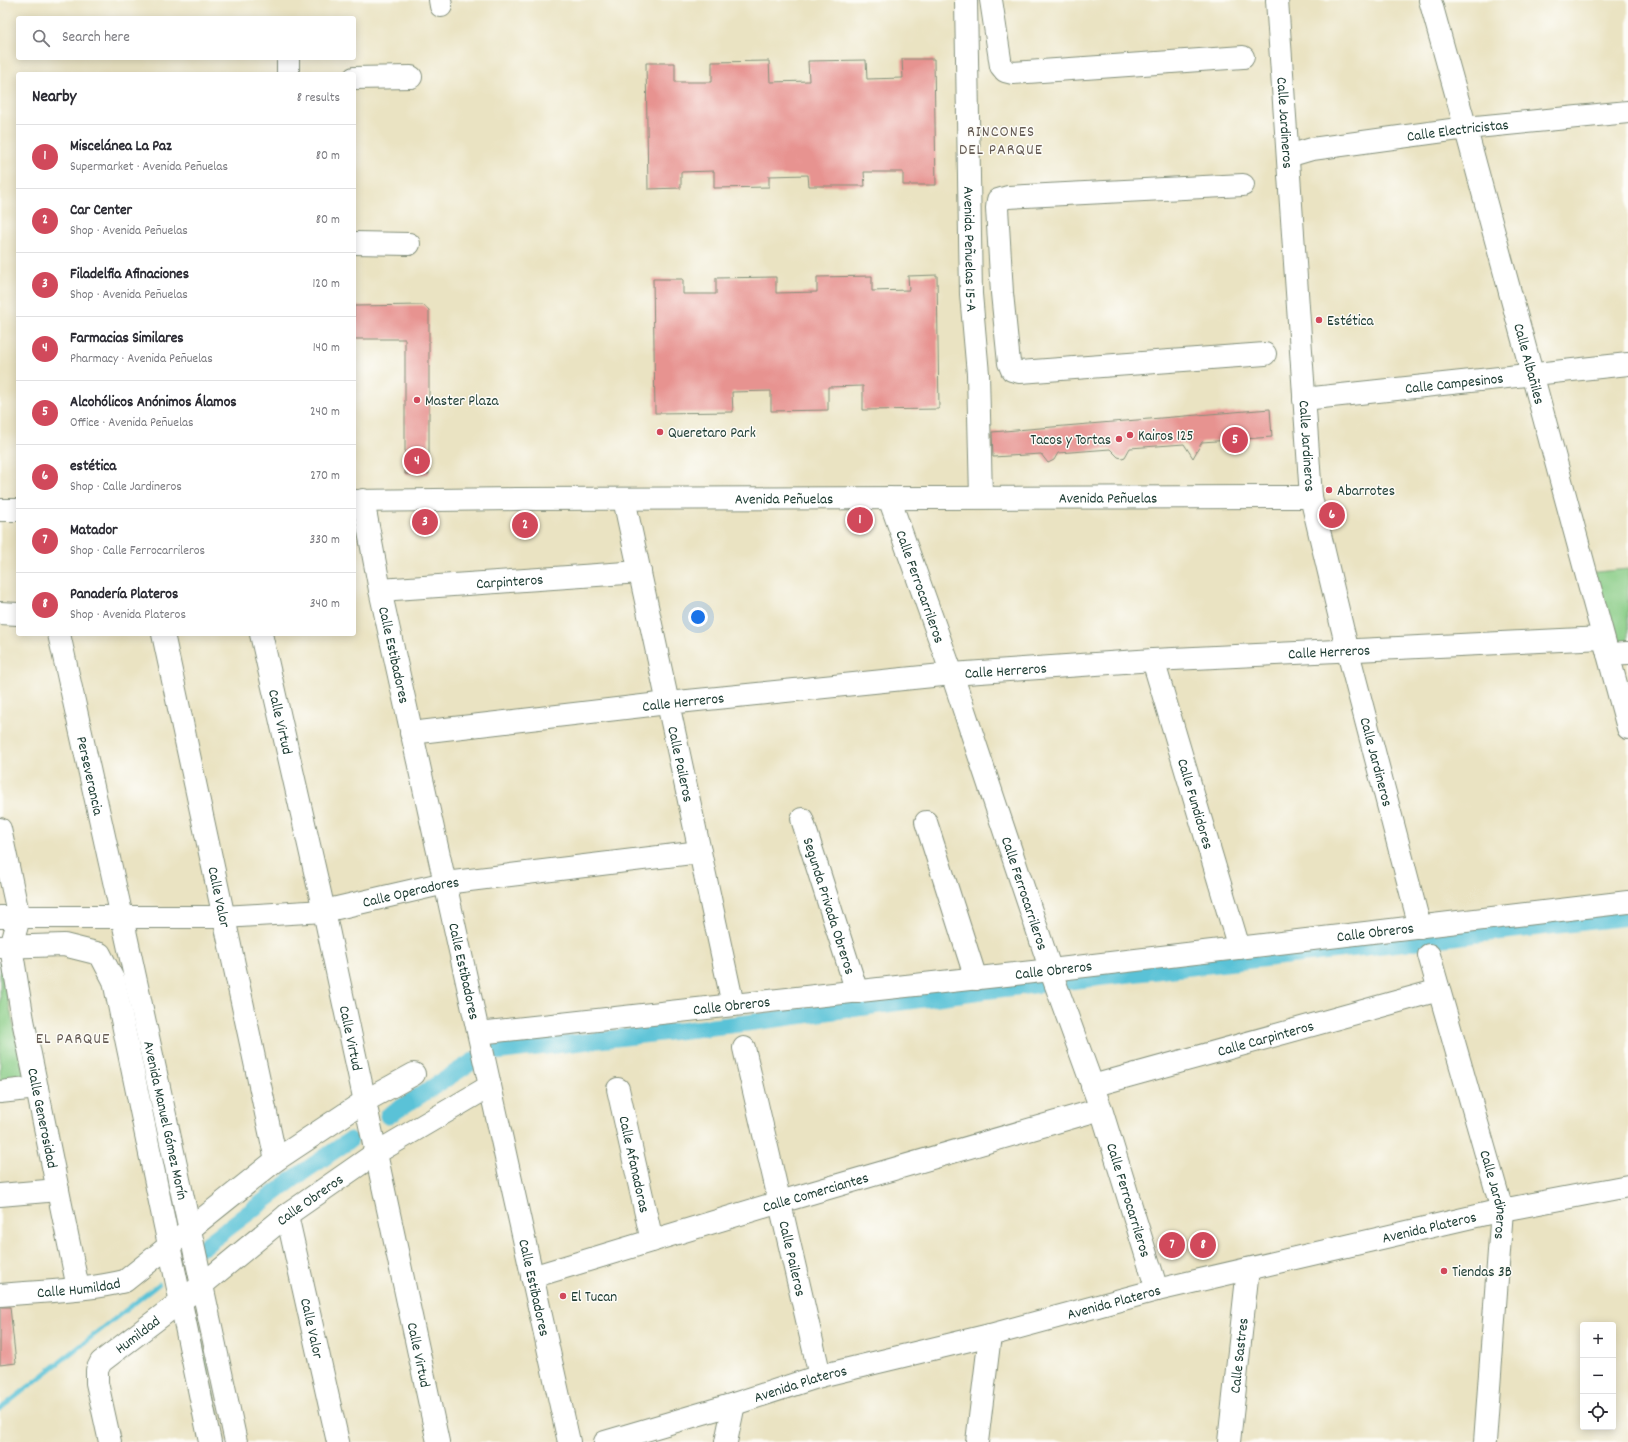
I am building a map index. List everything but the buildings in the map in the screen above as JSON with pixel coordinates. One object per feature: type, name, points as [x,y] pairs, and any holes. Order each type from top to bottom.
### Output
[{"type":"street","name":"Calle Jardineros","points":[[1277,0],[1311,497],[1348,652],[1420,927]]},
{"type":"street","name":"Calle Albañiles","points":[[1430,0],[1532,375],[1613,648],[1628,728]]},
{"type":"street","points":[[967,9],[992,8],[1001,66],[1005,71],[1013,73],[1243,57]]},
{"type":"street","name":"Avenida Peñuelas 15-A","points":[[967,9],[971,284],[978,374],[981,497]]},
{"type":"street","points":[[288,60],[288,72]]},
{"type":"street","points":[[356,78],[411,77]]},
{"type":"street","name":"Calle Electricistas","points":[[1288,156],[1312,149],[1466,128],[1628,112]]},
{"type":"street","points":[[1243,184],[1008,197],[998,200],[997,208],[1001,282],[1009,363],[1012,370],[1020,372],[1265,354]]},
{"type":"street","points":[[356,243],[408,244]]},
{"type":"street","points":[[971,284],[1001,282]]},
{"type":"street","name":"Calle Campesinos","points":[[1304,399],[1628,364]]},
{"type":"street","name":"Avenida Peñuelas","points":[[359,500],[1311,497]]},
{"type":"street","name":"Calle Ferrocarrileros","points":[[889,498],[952,674],[1062,1002],[1100,1109],[1157,1290]]},
{"type":"street","name":"Calle Paileros","points":[[624,499],[733,1005]]},
{"type":"street","name":"Calle Estibadores","points":[[359,500],[569,1442]]},
{"type":"street","points":[[0,510],[16,510]]},
{"type":"street","name":"Carpinteros","points":[[380,590],[640,572]]},
{"type":"street","points":[[0,613],[16,614]]},
{"type":"street","name":"Perseverancia","points":[[59,636],[122,917]]},
{"type":"street","name":"Calle Valor","points":[[163,636],[276,1160]]},
{"type":"street","name":"Calle Virtud","points":[[261,636],[324,911],[438,1442]]},
{"type":"street","name":"Calle Herreros","points":[[411,733],[668,703],[952,674],[1153,660],[1348,652],[1613,648]]},
{"type":"street","name":"Calle Fundidores","points":[[1153,660],[1239,948]]},
{"type":"street","name":"Segunda Privada Obreros","points":[[802,819],[857,992]]},
{"type":"street","points":[[926,822],[976,979]]},
{"type":"street","name":"Calle Generosidad","points":[[0,829],[10,918],[6,947],[23,1020],[78,1288]]},
{"type":"street","name":"Calle Operadores","points":[[122,917],[223,917],[324,911],[445,883],[700,852]]},
{"type":"street","name":"Calle Obreros","points":[[479,1036],[733,1005],[976,979],[1053,975],[1239,948],[1628,902]]},
{"type":"street","points":[[10,918],[122,917]]},
{"type":"street","name":"Avenida Manuel Gómez Morín","points":[[122,917],[236,1442]]},
{"type":"street","name":"Avenida Manuel Gómez Morín","points":[[6,947],[64,945],[100,954],[114,981],[210,1442]]},
{"type":"street","name":"Calle Jardineros","points":[[1429,956],[1502,1210],[1485,1442]]},
{"type":"street","name":"Calle Carpinteros","points":[[1092,1086],[1439,990]]},
{"type":"street","name":"Calle Paileros","points":[[744,1048],[820,1376]]},
{"type":"street","points":[[190,1229],[276,1160],[365,1101],[414,1074]]},
{"type":"street","name":"Calle Obreros","points":[[181,1302],[287,1215],[376,1153],[424,1123],[490,1086]]},
{"type":"street","points":[[0,1092],[37,1088]]},
{"type":"street","name":"Calle Afanadoras","points":[[618,1088],[652,1241]]},
{"type":"street","name":"Calle Comerciantes","points":[[532,1277],[780,1202],[1100,1109]]},
{"type":"street","name":"Avenida Plateros","points":[[605,1442],[734,1404],[820,1376],[990,1335],[1157,1290],[1502,1210],[1628,1186]]},
{"type":"street","points":[[0,1195],[58,1190]]},
{"type":"street","name":"Calle Valor","points":[[287,1215],[338,1442]]},
{"type":"street","name":"Calle Humildad","points":[[0,1295],[78,1288],[125,1281],[190,1229]]},
{"type":"street","name":"Calle Sastres","points":[[1229,1442],[1248,1269]]},
{"type":"street","name":"Humildad","points":[[110,1442],[97,1383],[97,1370],[100,1362],[181,1302]]},
{"type":"street","points":[[977,1442],[990,1335]]},
{"type":"street","points":[[726,1442],[734,1404]]},
{"type":"green space","points":[[1628,569],[1628,643],[1606,645],[1586,573]]},
{"type":"green space","points":[[0,962],[24,1074],[24,1082],[0,1088]]},
{"type":"green space","points":[[195,1306],[224,1442],[220,1442],[191,1307]]},
{"type":"waterway","points":[[388,1116],[486,1053],[747,1023],[982,991],[1628,917]]},
{"type":"waterway","points":[[203,1247],[296,1177],[350,1140]]},
{"type":"waterway","points":[[0,1409],[159,1284]]},
{"type":"place","name":"Estética","points":[[1319,320]]},
{"type":"place","name":"Master Plaza","points":[[417,400]]},
{"type":"place","name":"Queretaro Park","points":[[660,432]]},
{"type":"place","name":"Kairos 125","points":[[1130,435]]},
{"type":"place","name":"Tacos y Tortas","points":[[1119,439]]},
{"type":"place","name":"Alcohólicos Anónimos Álamos","points":[[1235,440]]},
{"type":"place","name":"Farmacias Similares","points":[[417,461]]},
{"type":"place","name":"Abarrotes","points":[[1329,490]]},
{"type":"place","name":"estética","points":[[1332,515]]},
{"type":"place","name":"Miscelánea La Paz","points":[[860,520]]},
{"type":"place","name":"Filadelfia Afinaciones","points":[[425,522]]},
{"type":"place","name":"Car Center","points":[[525,525]]},
{"type":"place","name":"Matador","points":[[1172,1245]]},
{"type":"place","name":"Panadería Plateros","points":[[1203,1245]]},
{"type":"place","name":"Tiendas 3B","points":[[1444,1271]]},
{"type":"place","name":"El Tucan","points":[[563,1296]]},
{"type":"district","name":"RINCONES DEL PARQUE","points":[[1001,139]]},
{"type":"district","name":"EL PARQUE","points":[[73,1037]]}]
